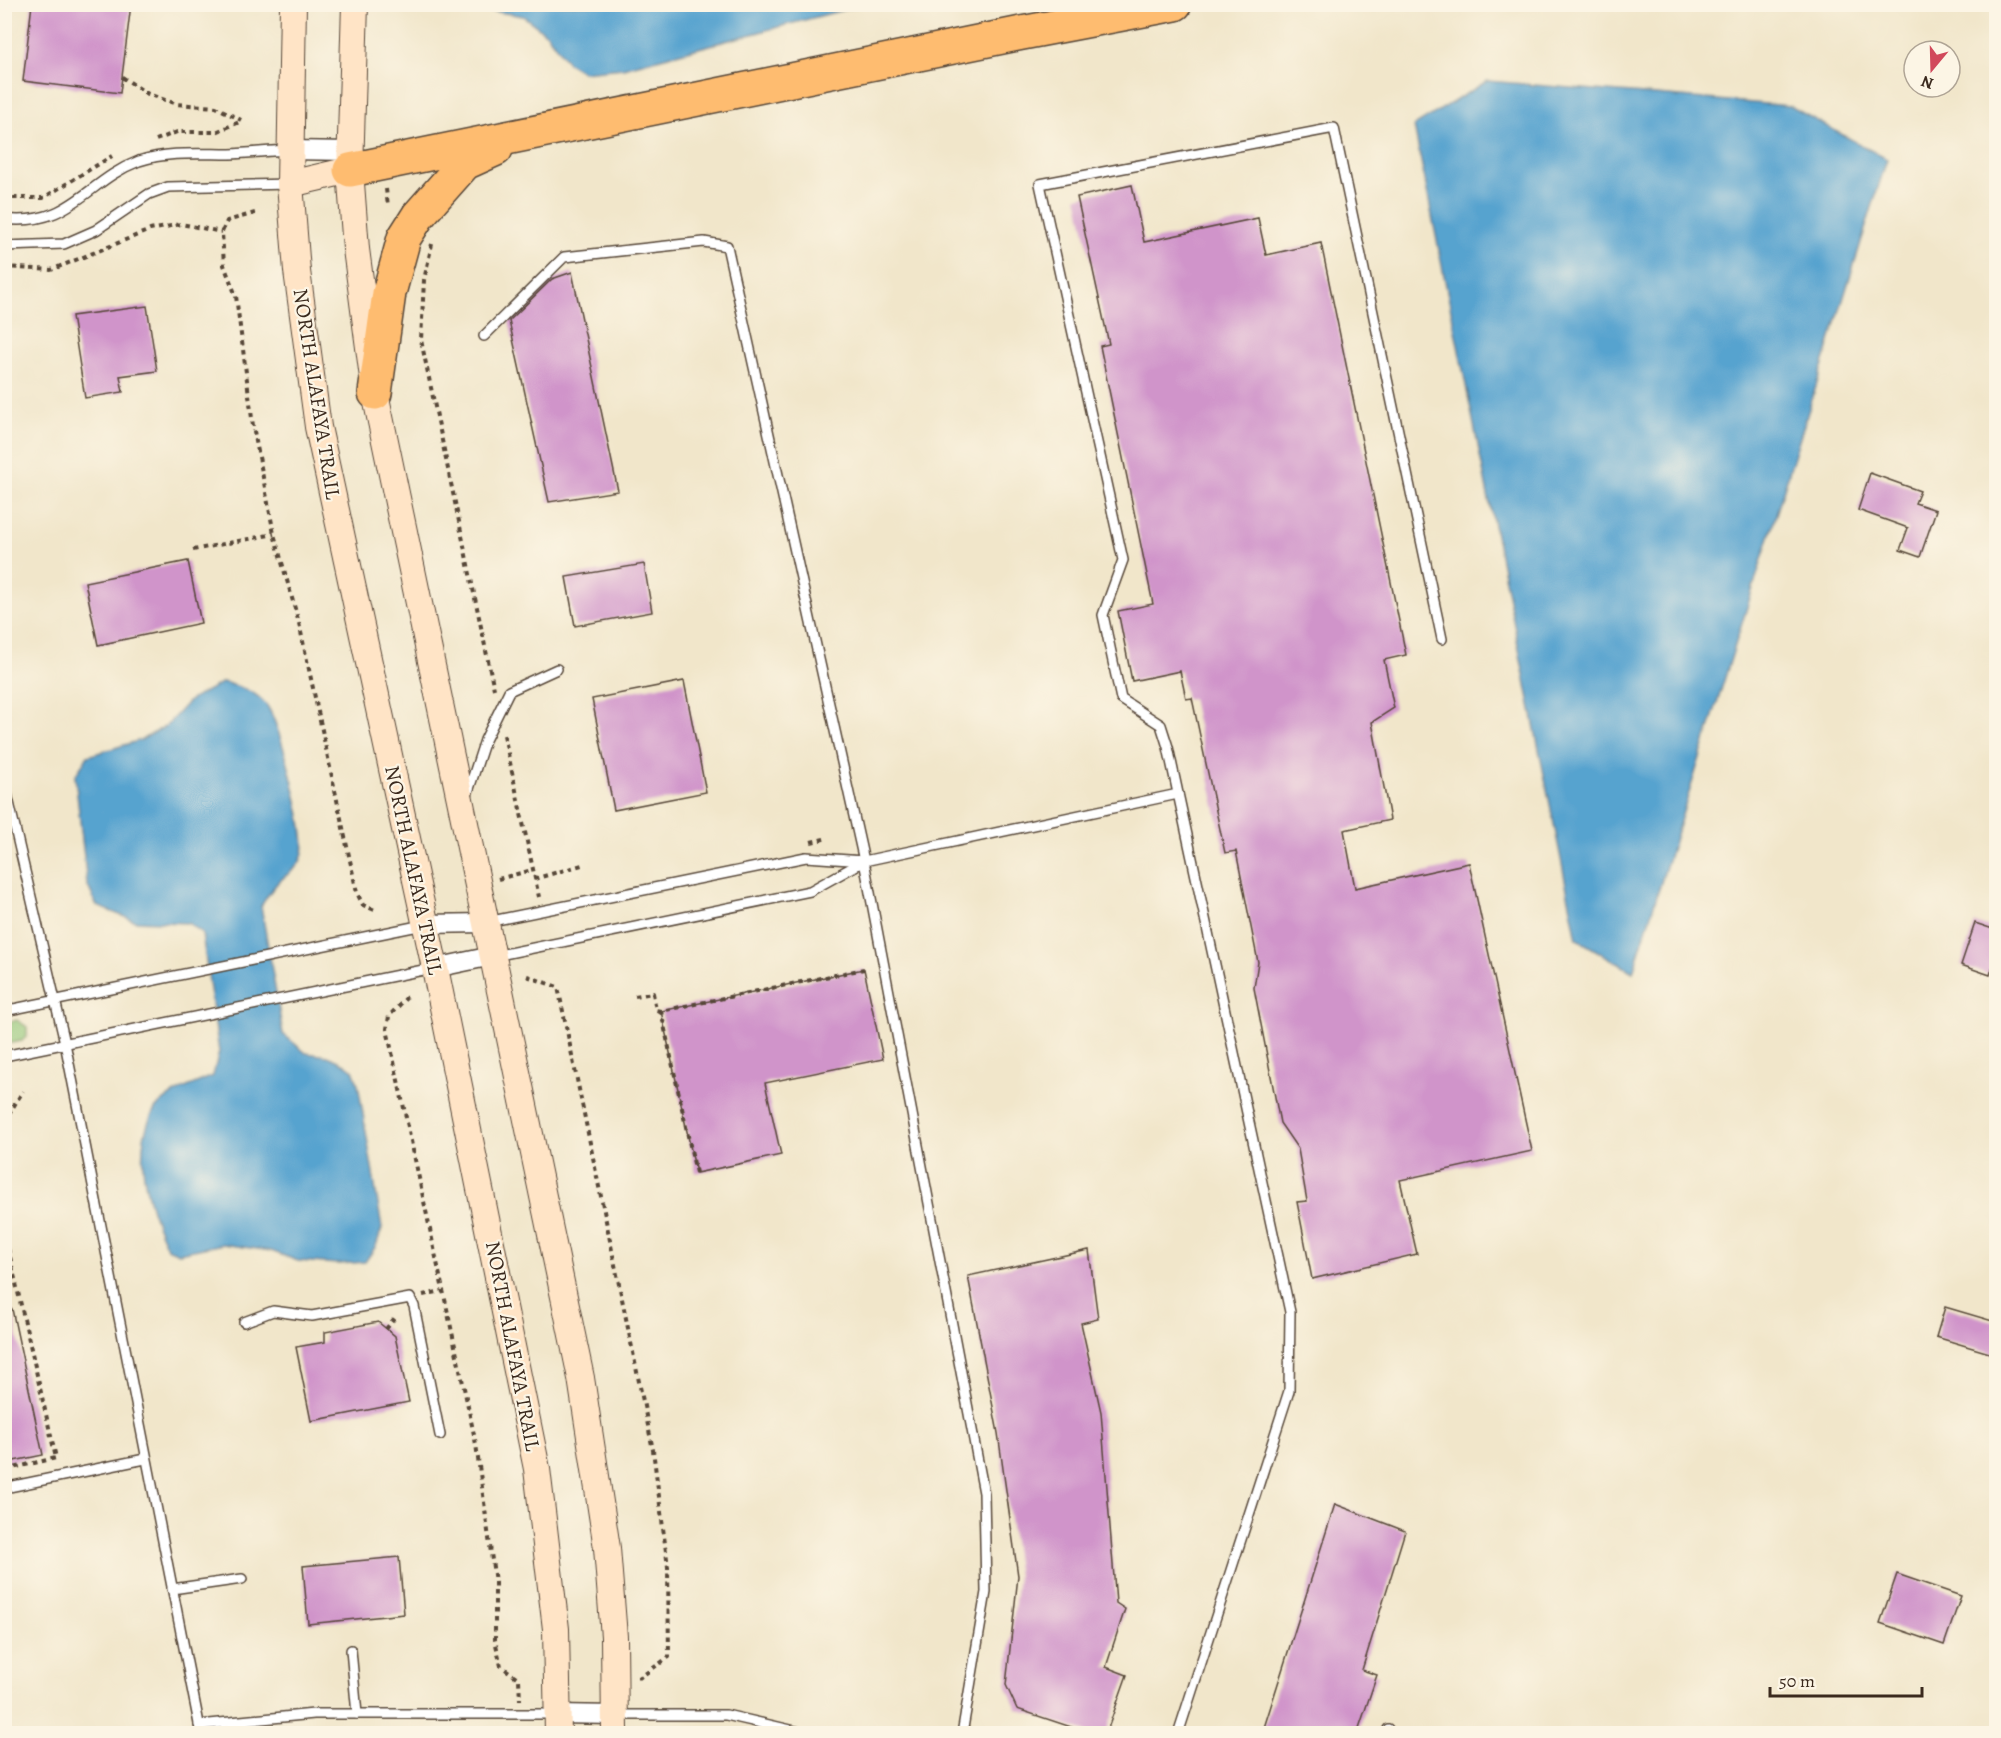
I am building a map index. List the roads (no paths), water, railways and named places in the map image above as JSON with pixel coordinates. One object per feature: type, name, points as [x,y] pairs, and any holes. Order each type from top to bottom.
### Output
[{"type":"highway","points":[[350,161],[531,132],[1175,4]]},
{"type":"highway","points":[[375,393],[389,293],[404,238],[418,216],[465,163],[531,132]]},
{"type":"main road","name":"NORTH ALAFAYA TRAIL","points":[[293,4],[290,184],[299,293],[318,427],[435,968],[537,1469],[556,1629],[558,1724]]},
{"type":"main road","points":[[354,4],[350,161],[356,249],[375,393],[581,1377],[607,1548],[623,1721]]},
{"type":"main road","points":[[290,184],[350,161]]},
{"type":"street","points":[[289,150],[350,161]]},
{"type":"street","points":[[425,924],[485,923]]},
{"type":"street","points":[[435,968],[492,956]]},
{"type":"street","points":[[558,1724],[623,1721]]},
{"type":"lane","points":[[1178,1734],[1289,1391],[1290,1312],[1161,725],[1121,699],[1103,615],[1123,560],[1041,184],[1334,128],[1442,639]]},
{"type":"lane","points":[[4,219],[32,220],[56,214],[76,203],[118,171],[161,155],[289,150]]},
{"type":"lane","points":[[4,246],[64,244],[96,230],[149,194],[168,187],[290,184]]},
{"type":"lane","points":[[484,336],[564,257],[704,242],[727,246],[864,861],[984,1493],[986,1592],[962,1734]]},
{"type":"lane","points":[[462,809],[485,740],[508,691],[557,669]]},
{"type":"lane","points":[[4,781],[64,1043],[200,1729],[315,1714],[521,1713],[558,1724]]},
{"type":"lane","points":[[485,923],[806,857],[864,861],[1178,794]]},
{"type":"lane","points":[[492,956],[810,891],[864,861]]},
{"type":"lane","points":[[4,1011],[425,924]]},
{"type":"lane","points":[[4,1056],[435,968]]},
{"type":"lane","points":[[244,1322],[273,1311],[312,1316],[410,1298],[414,1306],[440,1435]]},
{"type":"lane","points":[[4,1488],[145,1459]]},
{"type":"lane","points":[[172,1589],[242,1579]]},
{"type":"lane","points":[[351,1650],[357,1714]]},
{"type":"lane","points":[[623,1721],[726,1715],[808,1734]]},
{"type":"water","points":[[475,5],[862,5],[623,68],[583,72],[568,63],[547,34],[523,16],[480,9]]},
{"type":"water","points":[[1487,81],[1790,106],[1887,159],[1633,972],[1577,939],[1414,126]]},
{"type":"water","points":[[223,682],[253,693],[267,706],[279,733],[292,778],[301,824],[303,853],[295,868],[274,887],[261,906],[283,1034],[306,1053],[328,1056],[345,1064],[353,1070],[358,1084],[382,1228],[376,1246],[365,1262],[338,1264],[298,1261],[271,1251],[223,1244],[179,1253],[167,1248],[149,1199],[145,1182],[143,1147],[152,1114],[156,1107],[171,1096],[213,1076],[219,1052],[202,933],[188,923],[135,921],[97,906],[87,884],[75,776],[88,756],[141,740],[166,726],[190,700]]}]
